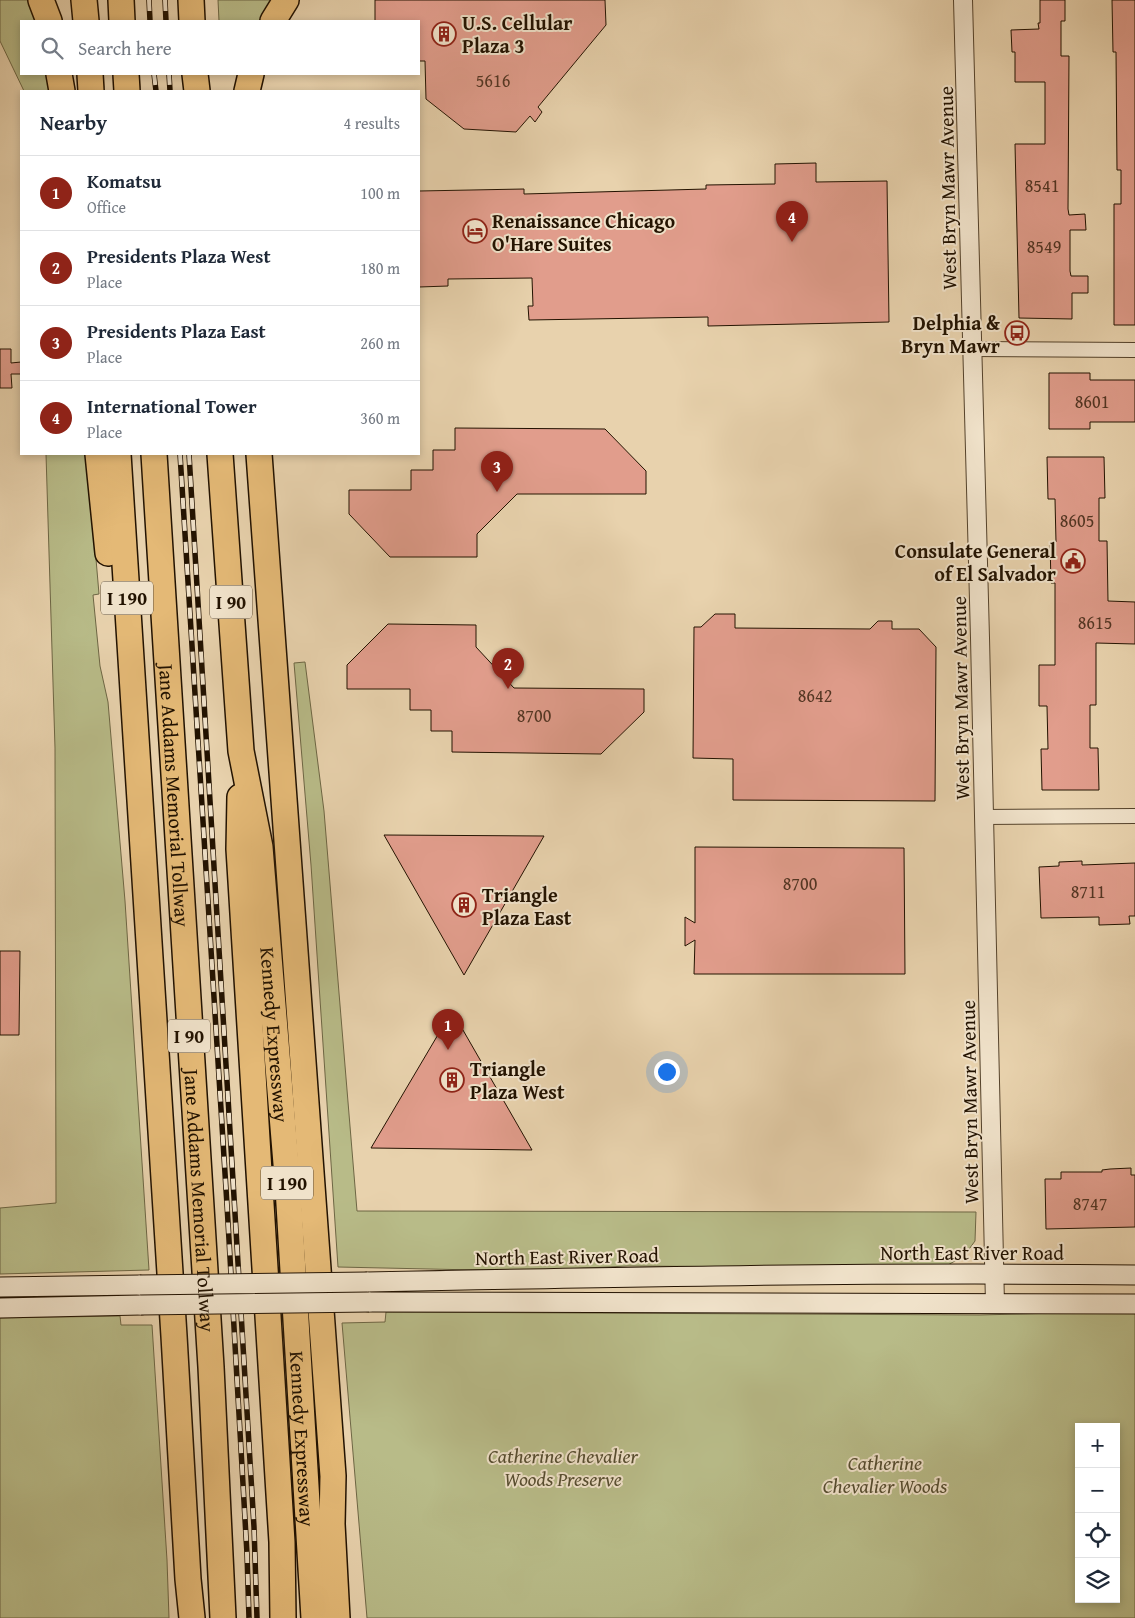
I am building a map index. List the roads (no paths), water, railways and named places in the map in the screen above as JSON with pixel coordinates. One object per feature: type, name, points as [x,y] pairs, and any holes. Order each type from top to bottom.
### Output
[{"type":"highway","points":[[41,0],[49,20]]},
{"type":"highway","points":[[84,0],[86,20]]},
{"type":"highway","points":[[121,0],[122,20]]},
{"type":"highway","points":[[191,0],[192,20]]},
{"type":"highway","points":[[274,20],[286,0]]},
{"type":"highway","points":[[60,75],[62,90]]},
{"type":"highway","points":[[90,75],[91,90]]},
{"type":"highway","points":[[126,75],[128,90]]},
{"type":"highway","points":[[196,75],[196,90]]},
{"type":"highway","points":[[247,90],[251,75]]},
{"type":"highway","points":[[98,455],[109,562],[136,743]]},
{"type":"highway","name":"I 190","points":[[118,455],[175,1346],[190,1618]]},
{"type":"highway","name":"Jane Addams Memorial Tollway","points":[[154,455],[211,1367],[223,1618]]},
{"type":"highway","name":"Kennedy Expressway","points":[[220,455],[241,751],[260,847],[288,1188],[314,1618]]},
{"type":"highway","points":[[259,455],[333,1476],[332,1524],[337,1618]]},
{"type":"highway","name":"I 90","points":[[241,751],[239,848],[282,1542],[283,1618]]},
{"type":"highway","points":[[333,1476],[341,1520],[350,1618]]},
{"type":"main road","name":"North East River Road","points":[[0,1287],[628,1277],[994,1274],[1135,1275]]},
{"type":"main road","points":[[0,1308],[369,1302],[1135,1304]]},
{"type":"street","name":"West Bryn Mawr Avenue","points":[[963,0],[995,1304]]},
{"type":"street","points":[[972,349],[1135,350]]},
{"type":"street","points":[[984,817],[1135,816]]},
{"type":"railway","points":[[149,0],[150,20]]},
{"type":"railway","points":[[165,0],[166,20]]},
{"type":"railway","points":[[154,75],[156,90]]},
{"type":"railway","points":[[169,75],[170,90]]},
{"type":"railway","points":[[180,455],[227,1205],[249,1618]]},
{"type":"railway","points":[[189,455],[254,1527],[257,1618]]},
{"type":"place","name":"U.S. Cellular Plaza 3","points":[[444,34]]},
{"type":"place","name":"Renaissance Chicago O'Hare Suites","points":[[475,231]]},
{"type":"place","name":"International Tower","points":[[792,242]]},
{"type":"place","name":"Delphia & Bryn Mawr","points":[[1017,333]]},
{"type":"place","name":"Presidents Plaza East","points":[[497,492]]},
{"type":"place","name":"Consulate General of El Salvador","points":[[1073,561]]},
{"type":"place","name":"Presidents Plaza West","points":[[508,689]]},
{"type":"place","name":"Triangle Plaza East","points":[[464,905]]},
{"type":"place","name":"Komatsu","points":[[448,1050]]},
{"type":"place","name":"Triangle Plaza West","points":[[452,1080]]},
{"type":"park label","name":"Catherine Chevalier Woods Preserve","points":[[563,1466]]},
{"type":"park label","name":"Catherine Chevalier Woods","points":[[885,1474]]}]
